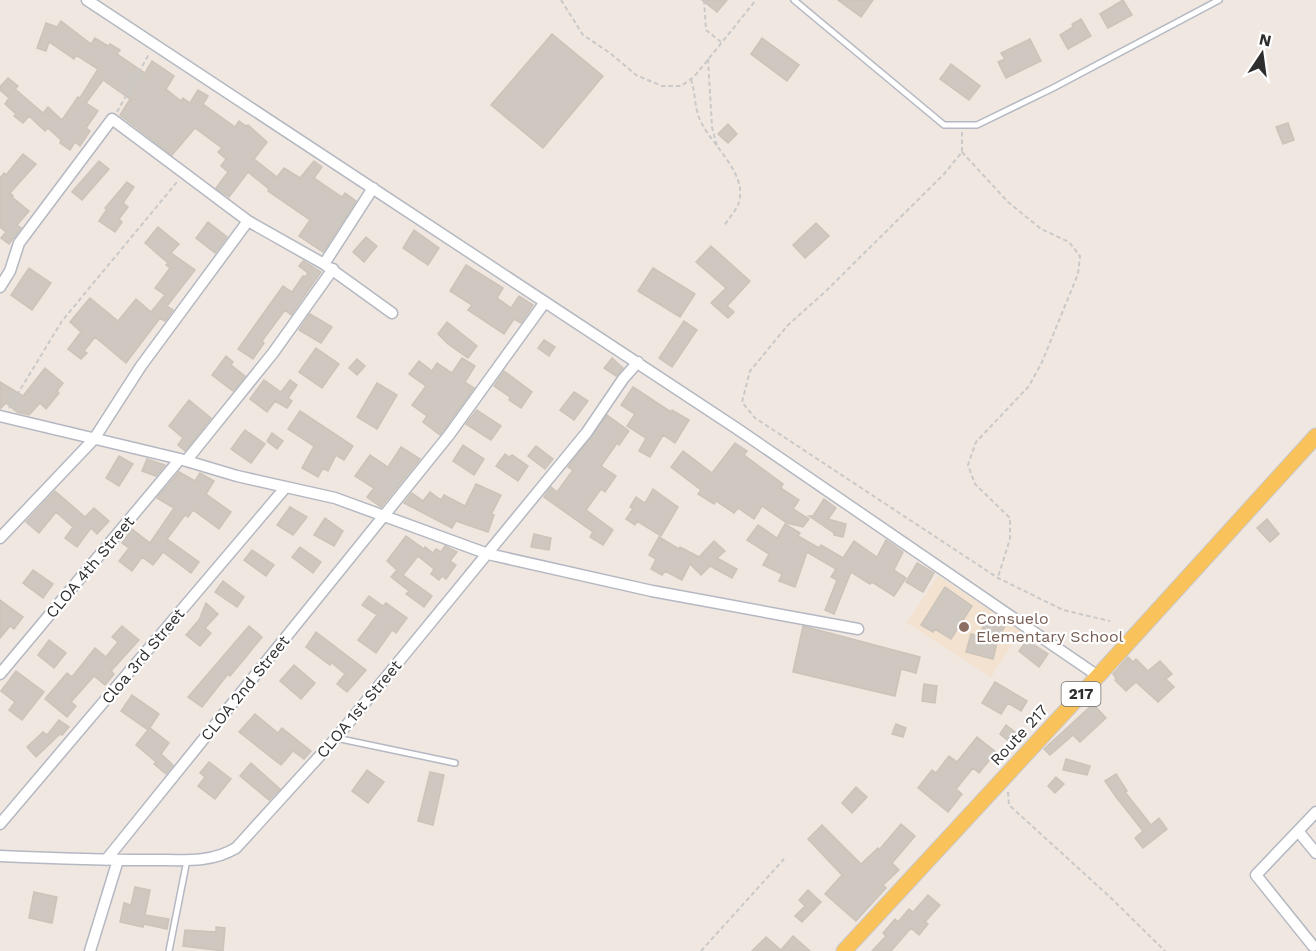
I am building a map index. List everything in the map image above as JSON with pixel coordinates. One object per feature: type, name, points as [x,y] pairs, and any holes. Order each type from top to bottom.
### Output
[{"type":"main road","name":"Route 217","points":[[844,951],[1098,676],[1316,435]]},
{"type":"street","points":[[87,0],[638,362],[1098,676]]},
{"type":"street","points":[[0,286],[10,271],[19,243],[112,119],[248,221],[328,266],[392,313]]},
{"type":"street","name":"CLOA 4th Street","points":[[0,674],[273,353],[328,266],[373,188]]},
{"type":"street","points":[[0,538],[94,439],[141,366],[248,221]]},
{"type":"street","name":"CLOA 2nd Street","points":[[90,951],[109,884],[112,860],[461,419],[545,302]]},
{"type":"street","name":"CLOA 1st Street","points":[[187,860],[223,856],[236,848],[336,738],[587,432],[623,379],[638,362]]},
{"type":"street","points":[[3,416],[183,460],[285,488],[335,498],[488,554],[652,591],[858,629]]},
{"type":"street","name":"Cloa 3rd Street","points":[[0,824],[285,488]]},
{"type":"street","points":[[1313,946],[1256,875],[1316,812]]},
{"type":"street","points":[[1298,831],[1316,853]]},
{"type":"street","points":[[0,856],[187,860]]},
{"type":"lane","points":[[794,0],[944,125],[977,125],[1219,0]]},
{"type":"lane","points":[[336,738],[455,763]]},
{"type":"lane","points":[[169,951],[187,860]]},
{"type":"path","points":[[561,0],[583,34],[636,75],[662,86],[681,86],[691,79],[756,0]]},
{"type":"path","points":[[704,0],[706,30],[721,42]]},
{"type":"path","points":[[112,119],[155,43]]},
{"type":"path","points":[[708,59],[712,128],[718,148]]},
{"type":"path","points":[[691,79],[696,93],[696,112],[703,126],[738,176],[739,202],[724,226]]},
{"type":"path","points":[[962,125],[962,152],[944,174],[827,290],[788,325],[750,371],[742,402],[755,418],[998,578],[1063,610],[1110,621]]},
{"type":"path","points":[[962,152],[1008,202],[1041,229],[1069,242],[1080,256],[1078,274],[1042,362],[1029,386],[976,442],[968,465],[975,484],[1010,518],[1010,539],[998,578]]},
{"type":"path","points":[[3,416],[62,321],[185,173]]},
{"type":"path","points":[[1007,774],[1009,804],[1165,951]]},
{"type":"path","points":[[700,951],[784,859]]},
{"type":"shaded area","name":"Consuelo Elementary School","points":[[938,576],[1022,630],[991,677],[907,623]]},
{"type":"building","points":[[702,0],[727,0],[717,12]]},
{"type":"building","points":[[838,0],[873,0],[861,17]]},
{"type":"building","points":[[1123,0],[1132,15],[1108,28],[1100,14]]},
{"type":"building","points":[[1081,19],[1091,36],[1068,49],[1060,35]]},
{"type":"building","points":[[61,21],[91,44],[95,38],[120,50],[117,54],[145,73],[152,61],[174,76],[166,89],[181,101],[183,98],[190,103],[198,90],[208,96],[203,104],[235,127],[239,121],[248,125],[267,142],[254,159],[277,177],[284,168],[300,178],[314,161],[322,167],[314,178],[342,197],[345,193],[356,201],[323,252],[299,236],[310,220],[268,191],[269,189],[248,172],[229,197],[216,188],[228,172],[221,166],[226,159],[218,152],[222,148],[195,128],[172,155],[120,115],[130,99],[103,80],[86,103],[98,111],[86,128],[90,131],[80,146],[75,142],[70,150],[60,143],[61,140],[48,128],[45,131],[29,116],[23,123],[14,116],[16,114],[5,104],[9,98],[0,90],[8,78],[18,86],[15,89],[43,113],[48,107],[62,120],[78,97],[80,98],[98,69],[76,55],[74,59],[49,42],[46,51],[37,48],[46,23],[57,27]]},
{"type":"building","points":[[552,34],[603,76],[543,148],[491,105]]},
{"type":"building","points":[[762,38],[799,65],[787,81],[751,54]]},
{"type":"building","points":[[1030,39],[1041,61],[1006,78],[998,62],[1005,59],[1001,53]]},
{"type":"building","points":[[951,64],[980,86],[969,100],[940,79]]},
{"type":"building","points":[[1288,123],[1294,140],[1283,144],[1276,127]]},
{"type":"building","points":[[728,124],[737,134],[728,143],[718,134]]},
{"type":"building","points":[[23,154],[36,164],[10,193],[29,211],[17,225],[21,228],[9,244],[1,238],[6,232],[0,227],[0,178],[4,173],[6,175]]},
{"type":"building","points":[[99,161],[109,169],[82,200],[72,192]]},
{"type":"building","points":[[127,182],[134,187],[123,203],[128,207],[119,219],[122,222],[115,232],[99,221],[107,209],[105,208]]},
{"type":"building","points":[[208,222],[227,237],[215,253],[196,238]]},
{"type":"building","points":[[816,223],[829,236],[805,258],[793,245]]},
{"type":"building","points":[[158,227],[179,244],[171,253],[195,270],[167,306],[173,310],[165,321],[160,318],[126,363],[95,337],[84,351],[87,353],[81,359],[68,349],[81,332],[70,322],[90,298],[118,321],[136,299],[151,312],[165,295],[155,288],[170,268],[166,265],[168,263],[145,243]]},
{"type":"building","points":[[414,230],[439,248],[428,265],[403,248]]},
{"type":"building","points":[[366,237],[377,246],[364,262],[353,252]]},
{"type":"building","points":[[711,246],[750,281],[727,306],[734,312],[728,318],[711,303],[726,288],[696,262]]},
{"type":"building","points":[[303,261],[321,272],[291,315],[285,310],[262,341],[264,343],[253,359],[238,349],[283,286],[292,292],[303,276],[305,277],[308,273],[299,266]]},
{"type":"building","points":[[466,265],[503,288],[497,298],[511,308],[519,296],[533,305],[521,323],[514,319],[504,334],[468,310],[472,305],[450,291]]},
{"type":"building","points":[[29,268],[51,283],[32,310],[11,295]]},
{"type":"building","points":[[653,268],[695,294],[680,317],[638,291]]},
{"type":"building","points":[[310,314],[332,327],[321,343],[299,330]]},
{"type":"building","points":[[684,321],[697,330],[672,367],[659,358]]},
{"type":"building","points":[[447,322],[477,346],[468,358],[438,334]]},
{"type":"building","points":[[544,340],[555,347],[549,356],[538,348]]},
{"type":"building","points":[[316,348],[339,364],[322,388],[299,372]]},
{"type":"building","points":[[226,356],[233,362],[231,365],[245,376],[233,391],[212,375]]},
{"type":"building","points":[[462,358],[475,366],[465,382],[474,388],[440,435],[423,422],[427,416],[412,405],[426,386],[409,374],[419,361],[432,371],[437,363],[452,373]]},
{"type":"building","points":[[612,358],[623,368],[616,376],[604,368]]},
{"type":"building","points":[[357,359],[365,366],[357,375],[349,368]]},
{"type":"building","points":[[45,368],[63,383],[57,391],[59,393],[46,409],[40,403],[29,415],[17,412],[6,403],[0,409],[0,382],[23,396]]},
{"type":"building","points":[[504,371],[532,392],[521,408],[494,386]]},
{"type":"building","points":[[264,380],[281,392],[290,380],[297,385],[288,398],[292,401],[287,408],[275,401],[267,412],[250,399]]},
{"type":"building","points":[[377,383],[397,395],[377,429],[357,417]]},
{"type":"building","points":[[633,387],[671,412],[672,410],[689,420],[675,443],[663,435],[650,457],[639,451],[646,438],[627,426],[635,414],[621,405]]},
{"type":"building","points":[[574,392],[588,401],[574,420],[560,410]]},
{"type":"building","points":[[189,400],[211,418],[185,451],[178,445],[183,438],[169,426]]},
{"type":"building","points":[[477,410],[501,426],[491,440],[466,424]]},
{"type":"building","points":[[300,411],[353,446],[344,460],[336,455],[328,471],[323,468],[318,477],[302,468],[314,446],[288,429]]},
{"type":"building","points":[[607,415],[629,431],[619,445],[617,443],[601,466],[616,476],[605,492],[601,489],[586,510],[613,530],[603,545],[590,537],[593,532],[544,497],[551,487],[557,492],[573,470],[568,467]]},
{"type":"building","points":[[245,430],[265,444],[251,463],[231,449]]},
{"type":"building","points":[[272,433],[283,441],[277,449],[267,441]]},
{"type":"building","points":[[735,443],[747,451],[744,455],[783,484],[781,488],[799,500],[793,509],[809,519],[803,527],[787,523],[762,506],[754,519],[738,508],[734,513],[716,501],[714,504],[698,494],[701,490],[671,467],[683,451],[712,473]]},
{"type":"building","points":[[463,445],[484,459],[474,475],[453,461]]},
{"type":"building","points":[[536,446],[553,459],[545,469],[528,456]]},
{"type":"building","points":[[401,447],[420,459],[381,507],[367,497],[374,488],[355,476],[370,455],[388,467]]},
{"type":"building","points":[[505,454],[509,457],[512,455],[528,466],[518,481],[496,466]]},
{"type":"building","points":[[119,456],[133,464],[119,486],[106,478]]},
{"type":"building","points":[[147,459],[165,465],[156,476],[142,471]]},
{"type":"building","points":[[179,472],[195,481],[200,473],[214,481],[206,494],[231,512],[219,529],[193,510],[188,517],[185,515],[167,539],[199,562],[191,573],[163,552],[153,565],[142,557],[132,571],[119,561],[129,548],[122,543],[132,529],[150,543],[174,508],[157,498]]},
{"type":"building","points":[[476,484],[501,495],[491,515],[494,515],[488,532],[456,521],[452,528],[404,503],[412,493],[423,501],[430,492],[441,500],[444,495],[465,506]]},
{"type":"building","points":[[653,489],[678,507],[661,536],[637,521],[635,525],[626,519],[633,509],[630,507],[636,497],[645,503]]},
{"type":"building","points":[[55,491],[85,517],[94,508],[109,521],[97,534],[91,528],[77,547],[65,538],[73,527],[56,512],[39,533],[26,522]]},
{"type":"building","points":[[824,499],[836,508],[828,519],[846,524],[843,537],[834,535],[809,516],[813,516]]},
{"type":"building","points":[[290,507],[307,517],[293,535],[277,525]]},
{"type":"building","points":[[325,518],[343,531],[334,546],[314,535]]},
{"type":"building","points":[[1267,519],[1279,534],[1270,542],[1257,528]]},
{"type":"building","points":[[785,524],[800,533],[798,536],[819,548],[821,545],[843,558],[854,541],[877,557],[886,540],[903,552],[894,570],[906,578],[894,596],[851,572],[834,614],[825,610],[837,580],[831,577],[836,569],[807,552],[795,587],[779,581],[782,574],[763,565],[769,554],[747,540],[758,525],[777,538]]},
{"type":"building","points":[[534,534],[551,538],[549,550],[531,547]]},
{"type":"building","points":[[406,536],[433,553],[436,549],[441,552],[445,546],[457,552],[450,561],[456,565],[446,579],[442,576],[439,580],[431,574],[434,569],[418,556],[403,575],[432,596],[424,607],[406,594],[409,591],[391,577],[397,570],[387,561]]},
{"type":"building","points":[[659,537],[699,557],[714,541],[725,551],[717,558],[737,569],[732,578],[710,566],[701,575],[690,564],[682,580],[665,571],[662,575],[651,569],[656,559],[649,555]]},
{"type":"building","points":[[300,547],[321,562],[313,573],[292,557]]},
{"type":"building","points":[[252,550],[274,565],[266,576],[244,560]]},
{"type":"building","points":[[917,563],[934,573],[923,592],[906,582]]},
{"type":"building","points":[[33,570],[53,584],[43,598],[23,583]]},
{"type":"building","points":[[223,581],[244,597],[237,607],[215,592]]},
{"type":"building","points":[[945,587],[972,606],[951,639],[935,629],[933,632],[921,625]]},
{"type":"building","points":[[369,596],[383,606],[386,603],[407,618],[396,633],[392,630],[376,653],[358,640],[377,615],[362,605]]},
{"type":"building","points":[[0,600],[23,617],[14,629],[10,626],[0,638]]},
{"type":"building","points":[[206,603],[218,614],[205,628],[211,633],[200,646],[186,635],[199,620]]},
{"type":"building","points":[[990,615],[1006,624],[998,639],[993,659],[966,652],[971,634],[978,636]]},
{"type":"building","points":[[122,626],[139,640],[111,671],[114,674],[105,685],[94,676],[71,702],[76,706],[67,717],[45,699],[67,673],[72,677],[95,648],[106,657],[118,642],[112,637]]},
{"type":"building","points":[[249,626],[262,637],[202,707],[188,697]]},
{"type":"building","points":[[803,626],[920,657],[916,673],[901,669],[895,696],[793,672]]},
{"type":"building","points":[[316,632],[366,670],[347,692],[337,684],[345,674],[306,647]]},
{"type":"building","points":[[49,640],[66,653],[54,668],[38,655]]},
{"type":"building","points":[[1027,640],[1048,654],[1039,667],[1019,651]]},
{"type":"building","points":[[1128,657],[1133,662],[1136,659],[1148,671],[1160,661],[1172,674],[1166,679],[1174,687],[1158,702],[1136,682],[1126,691],[1115,680],[1113,674]]},
{"type":"building","points":[[294,665],[315,683],[301,699],[280,681]]},
{"type":"building","points":[[16,671],[44,692],[22,720],[9,710],[15,702],[1,691]]},
{"type":"building","points":[[995,682],[1027,701],[1021,711],[1008,703],[1001,714],[982,703]]},
{"type":"building","points":[[924,684],[937,686],[935,703],[922,701]]},
{"type":"building","points":[[132,695],[159,714],[149,729],[169,743],[161,754],[173,765],[166,774],[136,745],[148,730],[121,711]]},
{"type":"building","points":[[1093,704],[1106,718],[1080,742],[1073,735],[1050,755],[1044,749]]},
{"type":"building","points":[[255,714],[278,733],[282,728],[311,751],[304,759],[293,751],[281,765],[239,732]]},
{"type":"building","points":[[59,720],[69,727],[36,757],[27,747],[43,732],[47,735]]},
{"type":"building","points":[[896,724],[906,728],[903,737],[892,734]]},
{"type":"building","points":[[1006,725],[1019,735],[1012,744],[1000,734]]},
{"type":"building","points":[[977,737],[996,752],[979,773],[973,768],[956,789],[962,794],[948,812],[918,788],[932,770],[936,773],[949,756],[957,762]]},
{"type":"building","points":[[1066,759],[1090,766],[1087,775],[1063,770]]},
{"type":"building","points":[[209,762],[231,779],[215,799],[198,786],[205,777],[200,773]]},
{"type":"building","points":[[251,763],[280,789],[269,800],[240,776]]},
{"type":"building","points":[[367,770],[384,782],[368,803],[352,791]]},
{"type":"building","points":[[430,772],[444,775],[433,825],[418,821]]},
{"type":"building","points":[[1116,774],[1127,791],[1125,792],[1151,825],[1159,818],[1167,829],[1143,848],[1135,838],[1143,831],[1105,781]]},
{"type":"building","points":[[1056,777],[1064,784],[1055,793],[1048,786]]},
{"type":"building","points":[[856,787],[867,797],[852,813],[842,803]]},
{"type":"building","points":[[901,824],[915,836],[892,863],[899,870],[883,885],[886,888],[856,921],[825,894],[842,875],[808,839],[822,825],[861,864],[878,848],[879,850]]},
{"type":"building","points":[[135,887],[150,890],[145,915],[169,919],[167,929],[120,922],[124,903],[131,905]]},
{"type":"building","points":[[808,890],[821,902],[802,922],[795,916],[805,906],[799,900]]},
{"type":"building","points":[[34,892],[57,897],[52,923],[29,918]]},
{"type":"building","points":[[928,895],[940,905],[925,922],[928,924],[919,935],[911,928],[891,951],[872,951],[886,936],[883,933],[895,919],[898,922],[909,909],[913,912]]},
{"type":"building","points":[[216,927],[225,928],[223,951],[183,946],[185,930],[216,932]]},
{"type":"building","points":[[793,936],[810,951],[752,951],[766,937],[781,950]]},
{"type":"place","name":"Consuelo Elementary School","points":[[964,627]]}]
